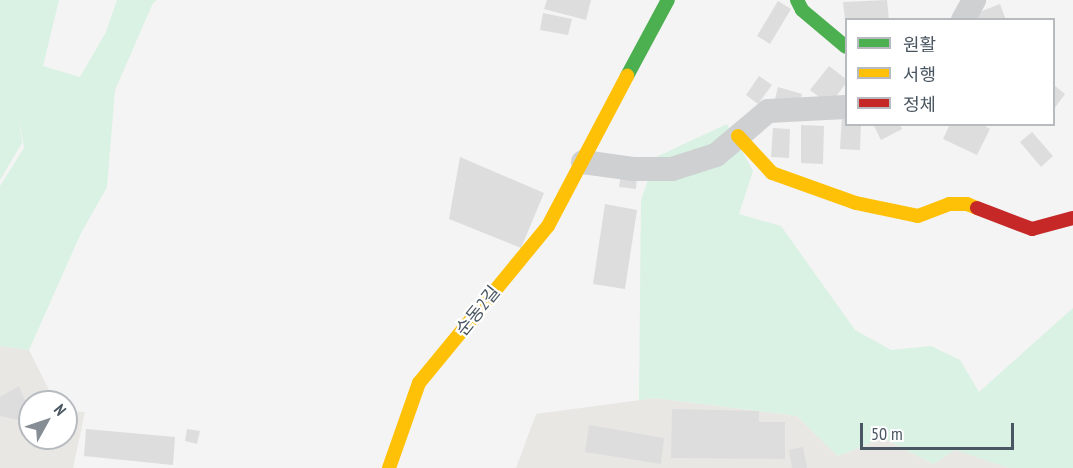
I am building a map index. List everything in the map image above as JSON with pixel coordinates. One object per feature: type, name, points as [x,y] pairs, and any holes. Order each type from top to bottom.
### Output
[{"type":"street","name":"순동2길","points":[[389,468],[419,383],[548,226],[668,0]]},
{"type":"street","points":[[797,0],[802,10],[845,46]]},
{"type":"street","points":[[964,18],[974,0]]},
{"type":"street","points":[[583,162],[633,169],[672,169],[716,155],[768,111],[845,107]]},
{"type":"street","points":[[738,136],[772,173],[856,203],[918,216],[949,204],[967,204],[1032,229],[1073,218]]},
{"type":"shaded area","points":[[0,346],[29,350],[49,390],[18,390],[18,450],[77,450],[73,468],[0,468]]},
{"type":"shaded area","points":[[655,398],[797,416],[838,456],[883,438],[933,464],[955,449],[1009,468],[516,468],[536,414]]},
{"type":"shaded area","points":[[78,412],[85,412],[78,445]]},
{"type":"green space","points":[[0,0],[59,0],[43,66],[80,77],[106,32],[117,0],[157,0],[153,3],[115,90],[107,187],[81,233],[29,350],[0,346],[0,186],[24,148],[19,117],[22,143],[0,180]]},
{"type":"green space","points":[[727,124],[753,171],[739,214],[781,226],[855,330],[891,350],[931,346],[960,360],[979,392],[1073,308],[1073,468],[1009,468],[955,450],[933,464],[883,438],[838,456],[797,416],[655,398],[639,400],[641,200],[656,157]]},
{"type":"building","points":[[547,0],[591,0],[586,20],[544,9]]},
{"type":"building","points":[[887,0],[889,18],[845,18],[845,20],[843,2]]},
{"type":"building","points":[[778,1],[791,9],[770,44],[757,36]]},
{"type":"building","points":[[1000,4],[1005,18],[973,18],[972,15]]},
{"type":"building","points":[[543,13],[572,19],[568,35],[540,30]]},
{"type":"building","points":[[829,66],[845,78],[845,84],[830,105],[810,90]]},
{"type":"building","points":[[759,76],[772,85],[758,104],[746,95]]},
{"type":"building","points":[[1055,86],[1065,94],[1055,108]]},
{"type":"building","points":[[778,87],[802,94],[798,106],[775,99]]},
{"type":"building","points":[[842,116],[845,116],[845,126],[861,126],[860,150],[840,149]]},
{"type":"building","points":[[801,125],[824,126],[823,164],[801,163]]},
{"type":"building","points":[[874,126],[901,126],[902,129],[881,140]]},
{"type":"building","points":[[949,126],[985,126],[990,129],[977,155],[943,139]]},
{"type":"building","points":[[773,128],[790,129],[789,158],[771,157]]},
{"type":"building","points":[[1032,132],[1053,156],[1041,167],[1020,142]]},
{"type":"building","points":[[460,157],[544,193],[521,248],[449,219]]},
{"type":"building","points":[[621,174],[637,176],[636,189],[619,187]]},
{"type":"building","points":[[605,204],[637,210],[625,289],[593,284]]},
{"type":"building","points":[[19,386],[18,420],[0,416],[0,397]]},
{"type":"building","points":[[672,409],[759,411],[759,422],[785,422],[785,459],[671,458]]},
{"type":"building","points":[[589,425],[664,438],[661,464],[585,452]]},
{"type":"building","points":[[86,429],[175,437],[173,465],[84,456]]},
{"type":"building","points":[[187,429],[200,431],[197,444],[185,441]]},
{"type":"building","points":[[803,447],[807,468],[792,468],[789,450]]},
{"type":"traffic: fast","points":[[627,76],[668,0]]},
{"type":"traffic: fast","points":[[797,0],[802,10],[845,46]]},
{"type":"traffic: slow","points":[[389,468],[419,383],[548,226],[627,76]]},
{"type":"traffic: slow","points":[[738,136],[772,173],[856,203],[918,216],[949,204],[967,204],[977,208]]},
{"type":"traffic: jam","points":[[977,208],[1032,229],[1073,218]]}]
